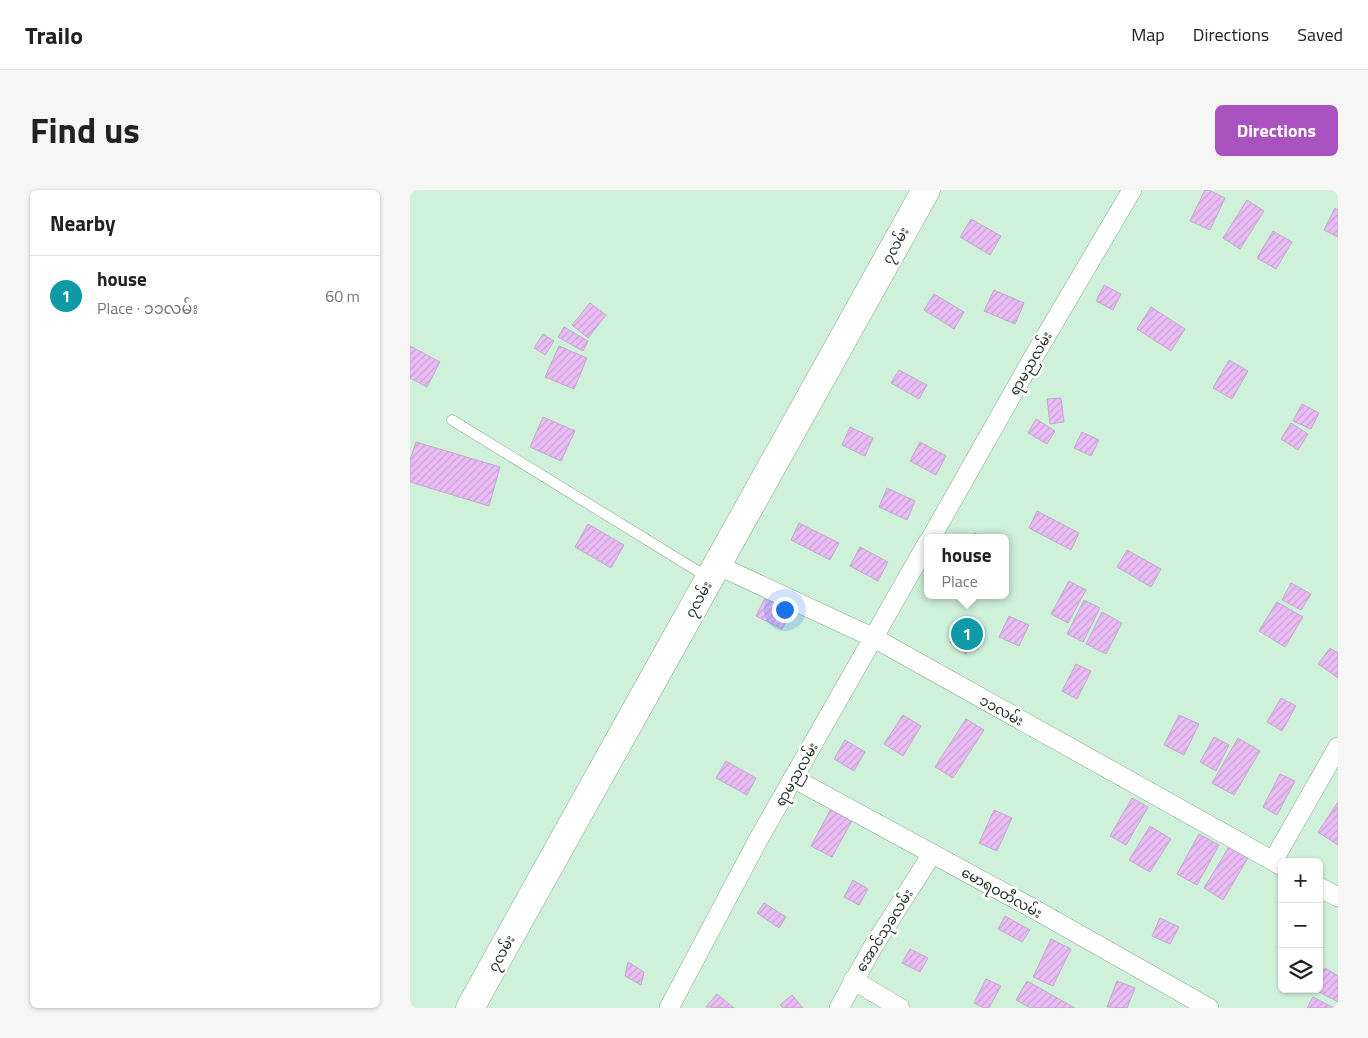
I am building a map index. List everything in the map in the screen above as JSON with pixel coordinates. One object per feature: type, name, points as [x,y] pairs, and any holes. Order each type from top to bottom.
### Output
[{"type":"street","name":"၇လမ်း","points":[[470,1008],[926,190]]},
{"type":"street","name":"ရာမညလမ်း","points":[[933,534],[1030,363],[1132,190]]},
{"type":"street","name":"ရာမညလမ်း","points":[[669,1008],[758,840],[924,549]]},
{"type":"street","name":"၁၁လမ်း","points":[[713,572],[874,638],[1277,863]]},
{"type":"street","points":[[1277,863],[1338,747]]},
{"type":"street","name":"မောရဝတီလမ်း","points":[[794,778],[1209,1008]]},
{"type":"street","name":"အောင်သုခလမ်း","points":[[839,1008],[874,945],[932,854]]},
{"type":"street","points":[[1323,889],[1338,897]]},
{"type":"street","points":[[853,980],[900,1008]]},
{"type":"lane","points":[[452,420],[713,572]]},
{"type":"building","points":[[1205,190],[1225,198],[1210,230],[1190,221]]},
{"type":"building","points":[[1247,200],[1264,211],[1240,249],[1223,238]]},
{"type":"building","points":[[1335,208],[1338,210],[1338,237],[1324,230]]},
{"type":"building","points":[[971,219],[1001,236],[990,255],[960,237]]},
{"type":"building","points":[[1273,231],[1292,242],[1276,269],[1257,258]]},
{"type":"building","points":[[1104,285],[1121,294],[1113,310],[1096,301]]},
{"type":"building","points":[[994,290],[1024,303],[1015,324],[984,311]]},
{"type":"building","points":[[934,294],[964,312],[954,329],[924,310]]},
{"type":"building","points":[[590,303],[606,315],[588,338],[572,325]]},
{"type":"building","points":[[1151,307],[1185,329],[1171,351],[1137,329]]},
{"type":"building","points":[[564,327],[588,341],[583,351],[558,337]]},
{"type":"building","points":[[543,334],[554,341],[545,355],[534,348]]},
{"type":"building","points":[[410,346],[440,362],[427,387],[410,378]]},
{"type":"building","points":[[559,346],[587,358],[574,389],[545,377]]},
{"type":"building","points":[[1229,360],[1248,371],[1232,399],[1213,388]]},
{"type":"building","points":[[899,370],[927,385],[919,399],[891,383]]},
{"type":"building","points":[[1061,398],[1064,422],[1050,424],[1047,399]]},
{"type":"building","points":[[1302,404],[1319,413],[1311,429],[1293,421]]},
{"type":"building","points":[[543,417],[575,431],[561,461],[530,447]]},
{"type":"building","points":[[1036,419],[1055,431],[1047,444],[1028,433]]},
{"type":"building","points":[[1291,423],[1308,434],[1298,450],[1281,439]]},
{"type":"building","points":[[850,427],[873,438],[865,456],[842,445]]},
{"type":"building","points":[[1082,432],[1099,440],[1091,456],[1074,448]]},
{"type":"building","points":[[416,442],[500,467],[489,506],[410,482],[410,460]]},
{"type":"building","points":[[920,442],[946,456],[936,475],[910,461]]},
{"type":"building","points":[[887,488],[915,501],[907,520],[879,507]]},
{"type":"building","points":[[1037,511],[1079,533],[1071,550],[1029,528]]},
{"type":"building","points":[[799,523],[839,543],[830,560],[791,540]]},
{"type":"building","points":[[588,524],[624,545],[611,568],[575,547]]},
{"type":"building","points":[[860,547],[888,562],[878,581],[850,566]]},
{"type":"building","points":[[1127,550],[1161,569],[1151,587],[1117,567]]},
{"type":"building","points":[[1069,581],[1086,590],[1068,623],[1051,614]]},
{"type":"building","points":[[1291,583],[1311,594],[1301,610],[1282,600]]},
{"type":"building","points":[[765,598],[791,612],[782,629],[756,616]]},
{"type":"building","points":[[1084,600],[1100,608],[1083,642],[1067,634]]},
{"type":"building","points":[[1277,602],[1303,617],[1285,647],[1259,631]]},
{"type":"building","points":[[1102,612],[1122,623],[1106,654],[1086,644]]},
{"type":"building","points":[[1009,616],[1029,625],[1019,646],[999,637]]},
{"type":"building","points":[[969,617],[981,625],[966,654],[950,642]]},
{"type":"building","points":[[1330,648],[1338,653],[1338,678],[1318,664]]},
{"type":"building","points":[[1076,664],[1091,671],[1077,699],[1062,691]]},
{"type":"building","points":[[1281,698],[1296,706],[1282,731],[1267,722]]},
{"type":"building","points":[[903,715],[921,726],[903,756],[884,744]]},
{"type":"building","points":[[1179,715],[1199,724],[1184,755],[1164,745]]},
{"type":"building","points":[[966,719],[984,730],[953,778],[935,767]]},
{"type":"building","points":[[1214,737],[1229,745],[1216,771],[1200,762]]},
{"type":"building","points":[[1238,738],[1260,751],[1234,795],[1212,783]]},
{"type":"building","points":[[845,740],[865,752],[854,771],[834,759]]},
{"type":"building","points":[[726,761],[756,778],[747,795],[716,778]]},
{"type":"building","points":[[1280,774],[1295,781],[1277,815],[1263,807]]},
{"type":"building","points":[[1132,798],[1148,807],[1126,845],[1110,836]]},
{"type":"building","points":[[1338,802],[1338,845],[1318,832]]},
{"type":"building","points":[[832,807],[853,819],[832,857],[811,846]]},
{"type":"building","points":[[994,810],[1012,818],[997,851],[979,843]]},
{"type":"building","points":[[1150,826],[1171,839],[1150,872],[1129,860]]},
{"type":"building","points":[[1199,834],[1219,845],[1197,885],[1177,874]]},
{"type":"building","points":[[1229,847],[1248,858],[1223,900],[1204,888]]},
{"type":"building","points":[[853,880],[868,889],[859,905],[844,897]]},
{"type":"building","points":[[764,903],[786,917],[779,928],[757,913]]},
{"type":"building","points":[[1005,916],[1030,930],[1022,942],[998,929]]},
{"type":"building","points":[[1160,918],[1179,927],[1170,944],[1152,936]]},
{"type":"building","points":[[1051,939],[1071,949],[1053,986],[1033,977]]},
{"type":"building","points":[[910,949],[928,958],[920,972],[902,963]]},
{"type":"building","points":[[628,962],[644,972],[641,985],[625,976]]},
{"type":"building","points":[[1325,968],[1338,976],[1338,1002],[1321,993],[1323,993],[1323,972]]},
{"type":"building","points":[[986,979],[1001,986],[989,1008],[984,1008],[974,1003]]},
{"type":"building","points":[[1027,981],[1075,1008],[1030,1008],[1016,1000]]},
{"type":"building","points":[[1117,981],[1135,988],[1127,1008],[1107,1007]]},
{"type":"building","points":[[717,994],[734,1008],[706,1007]]},
{"type":"building","points":[[792,995],[803,1008],[783,1008],[780,1005]]},
{"type":"building","points":[[1313,997],[1334,1008],[1307,1008]]},
{"type":"place","name":"house","points":[[967,634]]}]
